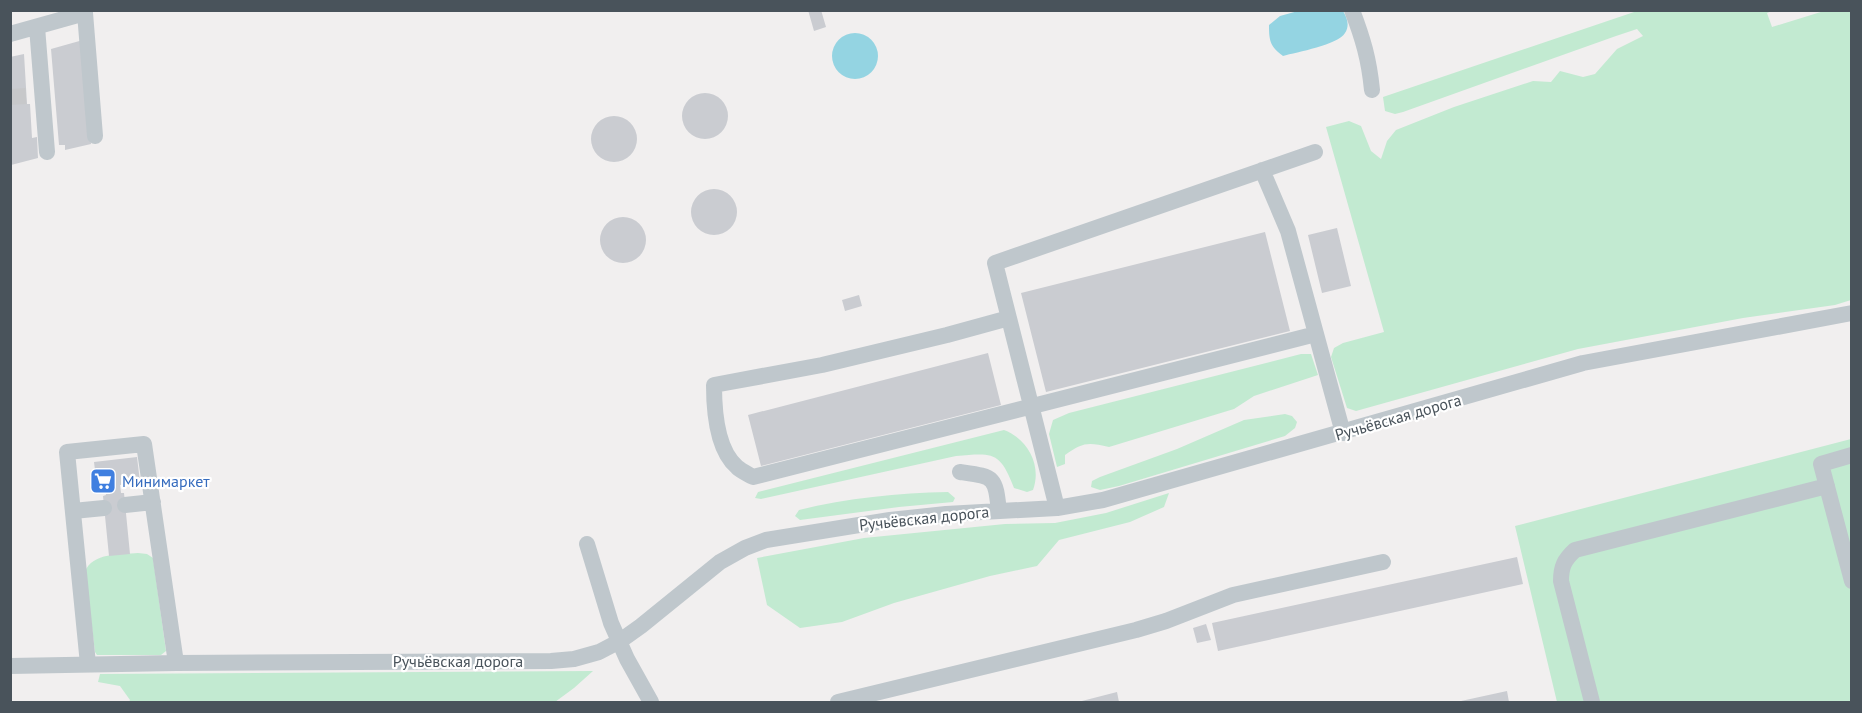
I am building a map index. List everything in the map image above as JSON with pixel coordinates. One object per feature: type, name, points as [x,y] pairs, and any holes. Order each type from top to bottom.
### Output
[{"type":"street","points":[[1352,10],[1365,47],[1372,90]]},
{"type":"street","points":[[10,34],[85,13],[95,136]]},
{"type":"street","points":[[37,27],[34,95],[47,152]]},
{"type":"street","points":[[1058,508],[994,263],[1315,152]]},
{"type":"street","points":[[1262,171],[1288,231],[1342,433]]},
{"type":"street","name":"Ручьёвская дорога","points":[[10,666],[551,661],[574,658],[599,652],[620,641],[720,562],[744,548],[766,540],[890,520],[1058,508],[1103,500],[1583,363],[1851,313]]},
{"type":"street","points":[[1009,318],[822,365],[714,385],[714,407],[721,439],[728,456],[737,468],[753,477],[1316,334]]},
{"type":"street","points":[[88,664],[67,452],[144,444],[176,663]]},
{"type":"street","points":[[1851,456],[1821,464],[1851,580]]},
{"type":"street","points":[[960,472],[985,476],[993,482],[999,511]]},
{"type":"street","points":[[1592,702],[1561,581],[1561,569],[1566,559],[1575,550],[1827,486]]},
{"type":"street","points":[[125,506],[153,502]]},
{"type":"street","points":[[73,511],[104,508]]},
{"type":"street","points":[[587,544],[611,623],[627,659],[651,702]]},
{"type":"street","points":[[838,702],[1136,630],[1233,595],[1383,562]]},
{"type":"green space","points":[[1640,10],[1772,11],[1767,13],[1772,27],[1824,11],[1851,11],[1851,300],[1835,305],[1743,318],[1578,349],[1356,411],[1347,408],[1331,357],[1334,348],[1343,343],[1384,332],[1326,127],[1349,121],[1361,126],[1371,151],[1381,159],[1387,141],[1396,130],[1454,107],[1533,81],[1551,82],[1560,71],[1583,77],[1595,74],[1617,49],[1643,36],[1637,29],[1395,114],[1385,111],[1383,97]]},
{"type":"green space","points":[[1301,354],[1311,354],[1318,375],[1254,396],[1234,409],[1109,447],[1096,444],[1081,445],[1065,455],[1065,464],[1057,467],[1049,434],[1053,420],[1069,413]]},
{"type":"green space","points":[[1285,414],[1292,416],[1297,422],[1295,428],[1285,436],[1119,486],[1100,490],[1091,487],[1092,481],[1100,477],[1177,449],[1244,420]]},
{"type":"green space","points":[[1004,430],[1020,440],[1031,454],[1036,472],[1033,490],[1027,492],[1014,488],[999,461],[994,457],[979,455],[956,456],[761,499],[755,498],[758,492]]},
{"type":"green space","points":[[1851,439],[1851,702],[1557,702],[1515,526]]},
{"type":"green space","points":[[948,492],[955,498],[953,502],[800,520],[795,516],[799,510],[854,499]]},
{"type":"green space","points":[[1169,493],[1164,507],[1130,522],[1059,540],[1037,566],[990,576],[894,603],[842,622],[800,628],[767,605],[757,558],[864,538],[1005,524],[1055,523],[1106,513]]},
{"type":"green space","points":[[147,554],[153,558],[166,651],[161,655],[97,655],[85,572],[94,561],[100,558]]},
{"type":"green space","points":[[593,671],[555,702],[129,702],[130,700],[120,686],[98,682],[100,674]]},
{"type":"water","points":[[1298,11],[1343,11],[1346,16],[1347,30],[1341,37],[1317,48],[1283,56],[1271,43],[1269,25],[1280,16]]},
{"type":"water","points":[[855,33],[871,40],[878,56],[871,72],[855,79],[839,72],[832,56],[839,40]]},
{"type":"building","points":[[808,10],[821,10],[826,27],[814,31]]},
{"type":"building","points":[[83,40],[91,144],[65,150],[65,145],[59,145],[51,49]]},
{"type":"building","points":[[24,54],[27,104],[30,104],[32,138],[37,137],[38,158],[11,165],[10,57]]},
{"type":"building","points":[[705,93],[721,100],[728,116],[721,132],[705,139],[689,132],[682,116],[689,100]]},
{"type":"building","points":[[614,116],[630,123],[637,139],[630,155],[614,162],[598,155],[591,139],[598,123]]},
{"type":"building","points":[[714,189],[730,196],[737,212],[730,228],[714,235],[698,228],[691,212],[698,196]]},
{"type":"building","points":[[623,217],[639,224],[646,240],[639,256],[623,263],[607,256],[600,240],[607,224]]},
{"type":"building","points":[[1337,228],[1351,286],[1322,293],[1308,235]]},
{"type":"building","points":[[1265,232],[1290,331],[1046,392],[1021,293]]},
{"type":"building","points":[[859,295],[862,306],[845,311],[842,300]]},
{"type":"building","points":[[988,353],[1001,405],[761,466],[748,415]]},
{"type":"building","points":[[137,457],[140,482],[120,485],[121,493],[124,493],[130,554],[109,556],[103,496],[106,495],[105,486],[97,487],[94,462]]},
{"type":"building","points":[[1517,557],[1523,584],[1218,651],[1212,623]]},
{"type":"building","points":[[1206,624],[1211,640],[1197,643],[1193,628]]},
{"type":"building","points":[[1507,691],[1509,702],[1461,702],[1461,701]]},
{"type":"building","points":[[1117,692],[1119,702],[1078,702]]},
{"type":"tunnel","points":[[10,97],[26,96]]},
{"type":"place","name":"Минимаркет","points":[[103,481]]}]
